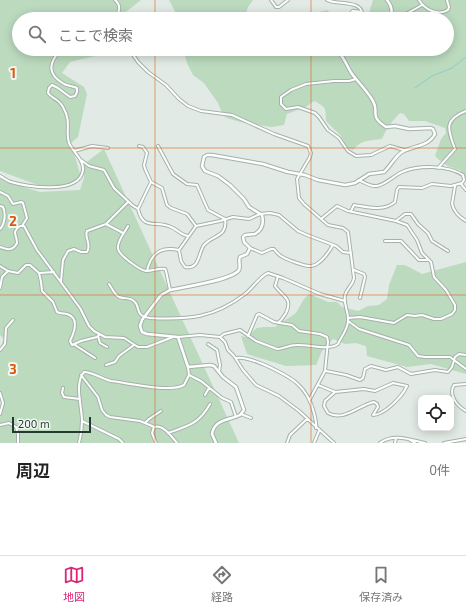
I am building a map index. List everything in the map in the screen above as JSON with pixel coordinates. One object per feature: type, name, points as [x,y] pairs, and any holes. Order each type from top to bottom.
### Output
[{"type":"street","points":[[115,0],[119,4],[120,8],[118,12]]},
{"type":"street","points":[[271,0],[276,6],[279,7],[288,0]]},
{"type":"street","points":[[327,0],[338,3],[356,4],[361,9],[362,12]]},
{"type":"street","points":[[387,0],[391,4],[392,12]]},
{"type":"street","points":[[419,0],[422,5],[433,11],[446,11],[449,7],[447,0]]},
{"type":"street","points":[[410,12],[422,5]]},
{"type":"street","points":[[0,176],[10,182],[45,187],[65,185],[76,182],[81,177],[83,168],[69,141],[68,117],[58,100],[48,93],[49,88],[52,86],[58,88],[70,97],[75,96],[77,92],[76,88],[63,83],[51,70],[53,59],[55,56]]},
{"type":"street","points":[[134,56],[148,72],[166,85],[188,106],[232,116],[274,134],[308,146],[311,154],[297,182],[299,198],[330,226],[346,229],[349,235],[354,281],[346,292],[345,301],[348,321],[346,329],[338,344],[328,348],[297,345],[277,349],[263,344],[239,330],[224,334],[220,337]]},
{"type":"street","points":[[342,56],[356,79],[374,102],[375,118],[386,127],[395,126],[409,129],[428,127],[434,129],[435,134],[432,139],[419,146],[404,150],[390,146],[371,155],[356,156],[348,151],[339,138],[330,133],[315,113],[298,107],[286,109],[281,104],[281,97],[302,85],[334,80],[349,81],[356,79]]},
{"type":"street","points":[[438,168],[449,158],[455,149],[450,137],[450,123],[453,118],[466,111]]},
{"type":"street","points":[[74,151],[92,146],[108,148]]},
{"type":"street","points":[[139,146],[143,147],[147,153],[145,167],[151,182],[162,188],[168,206],[187,214],[196,226]]},
{"type":"street","points":[[158,146],[173,174],[187,184],[197,185],[208,210],[225,219]]},
{"type":"street","points":[[333,245],[321,260],[309,266],[285,258],[274,249],[262,253],[250,248],[244,242],[242,237],[245,235],[255,234],[260,231],[263,222],[260,214],[249,208],[244,198],[222,178],[205,171],[202,166],[202,160],[205,155],[246,160],[269,165],[294,174],[300,174],[318,180],[351,185],[369,174],[384,172],[404,150]]},
{"type":"street","points":[[80,160],[90,166],[104,170],[114,188],[128,202],[134,207],[138,208]]},
{"type":"street","points":[[350,211],[354,205],[373,208],[391,205],[395,202],[396,190],[399,187],[422,188],[432,184],[455,186],[461,184],[464,180],[462,174],[451,170],[420,168],[409,170],[378,185],[369,185],[359,180]]},
{"type":"street","points":[[151,182],[138,208],[140,216],[145,222],[168,226],[188,236]]},
{"type":"street","points":[[461,184],[466,190]]},
{"type":"street","points":[[455,186],[452,200],[453,207],[460,217],[466,221]]},
{"type":"street","points":[[0,192],[9,197],[13,204],[23,203],[27,218],[22,226],[18,227],[14,232],[17,241],[14,248],[10,249],[0,247]]},
{"type":"street","points":[[61,281],[63,260],[68,251],[74,249],[81,252],[87,252],[89,246],[86,234],[87,231],[106,224],[128,202]]},
{"type":"street","points":[[0,206],[3,207],[4,210],[4,224],[0,230]]},
{"type":"street","points":[[321,219],[336,206],[350,211],[396,221],[409,226],[422,253],[432,264],[434,277],[454,301],[456,308],[452,314],[446,318],[438,320],[425,315],[407,315],[394,323],[360,317],[348,318]]},
{"type":"street","points":[[225,219],[224,231],[204,246],[198,261],[188,268],[182,265],[179,250],[196,226],[236,216],[249,219],[260,214],[270,213],[279,215],[301,232],[333,245],[343,252],[351,253]]},
{"type":"street","points":[[396,221],[404,214],[411,214],[418,224],[428,233],[432,241],[448,251]]},
{"type":"street","points":[[106,224],[123,234]]},
{"type":"street","points":[[22,226],[37,250],[80,308],[90,328],[98,336],[100,343],[107,347]]},
{"type":"street","points":[[128,226],[118,247],[119,252],[140,269],[147,271],[165,268],[170,290]]},
{"type":"street","points":[[385,241],[401,242],[419,260],[429,260]]},
{"type":"street","points":[[147,271],[151,257],[156,253],[170,248],[179,250]]},
{"type":"street","points":[[250,248],[248,254],[240,257],[240,268],[232,276],[170,290],[161,295],[142,320],[140,326],[141,330],[144,333],[173,337],[200,334],[220,337],[225,342],[228,350],[236,358],[243,370],[256,385],[276,394],[334,443]]},
{"type":"street","points":[[0,266],[8,271],[19,273],[24,266],[32,266],[39,273],[42,291],[53,302],[57,312],[68,315],[74,321],[75,328],[70,342],[72,345],[75,345],[96,358]]},
{"type":"street","points":[[354,270],[364,274],[365,277],[360,298]]},
{"type":"street","points":[[0,288],[2,277],[8,271]]},
{"type":"street","points":[[39,273],[54,272]]},
{"type":"street","points":[[109,284],[114,293],[118,296],[133,299],[140,314],[144,317],[170,319],[207,315],[221,309],[245,294],[268,273],[320,294],[345,301]]},
{"type":"street","points":[[278,276],[275,286],[289,303],[287,310],[278,323]]},
{"type":"street","points":[[248,336],[258,314],[272,322],[292,325],[301,331],[325,335],[328,339],[326,370],[310,399]]},
{"type":"street","points":[[0,350],[6,342],[6,328],[13,320]]},
{"type":"street","points":[[348,321],[358,329],[409,345],[418,356],[446,356],[455,360],[466,369]]},
{"type":"street","points":[[75,345],[81,340],[98,336],[124,338],[138,347],[147,346],[173,337]]},
{"type":"street","points":[[78,443],[82,421],[79,384],[81,375],[86,372],[104,379],[163,388],[181,387],[184,385],[188,375],[188,367],[178,337]]},
{"type":"street","points":[[208,344],[216,350],[220,365],[219,372]]},
{"type":"street","points":[[106,365],[115,362],[118,356],[134,345]]},
{"type":"street","points":[[326,370],[360,380],[363,378],[365,369],[371,366],[386,370],[398,367],[411,374],[437,370],[448,372],[452,368],[455,358],[458,355],[466,355]]},
{"type":"street","points":[[236,358],[253,361],[287,376],[298,384],[310,399],[317,424],[316,428]]},
{"type":"street","points":[[188,367],[214,366],[223,377],[237,389],[244,408],[241,414],[221,421],[214,427],[212,434],[216,443]]},
{"type":"street","points":[[81,375],[98,397],[102,410],[110,418],[137,421],[154,427],[160,427],[177,443]]},
{"type":"street","points":[[188,375],[201,381],[222,398],[231,402],[236,417]]},
{"type":"street","points":[[318,385],[335,392],[364,388],[375,391],[393,383],[406,386],[402,395],[393,404],[374,415],[378,407],[374,402],[341,415],[330,414],[326,410],[324,403],[335,392]]},
{"type":"street","points":[[466,384],[454,385],[451,391],[456,402],[466,411]]},
{"type":"street","points":[[63,388],[62,393],[64,397],[80,399]]},
{"type":"street","points":[[205,395],[209,388]]},
{"type":"street","points":[[0,393],[3,404],[0,414]]},
{"type":"street","points":[[168,433],[192,425],[206,411],[210,404]]},
{"type":"street","points":[[146,423],[147,420],[161,410]]},
{"type":"street","points":[[241,414],[251,418]]},
{"type":"street","points":[[287,443],[290,435],[307,419]]},
{"type":"street","points":[[82,421],[123,443]]},
{"type":"street","points":[[0,425],[9,423],[16,427],[18,443]]},
{"type":"street","points":[[154,427],[152,433],[156,443]]},
{"type":"street","points":[[314,443],[319,431]]},
{"type":"street","points":[[395,443],[396,438]]},
{"type":"street","points":[[380,443],[388,439],[396,438],[410,439],[426,443]]},
{"type":"street","points":[[410,439],[415,443]]},
{"type":"street","points":[[444,443],[466,439]]},
{"type":"green space","points":[[0,0],[141,0],[126,12],[12,12],[12,56],[95,56],[70,62],[62,73],[84,87],[87,94],[78,137],[71,143],[81,177],[73,183],[43,187],[0,171]]},
{"type":"green space","points":[[169,0],[253,0],[246,12],[175,12]]},
{"type":"green space","points":[[373,0],[466,0],[466,179],[460,170],[447,165],[435,156],[441,139],[446,133],[445,128],[425,121],[409,121],[404,114],[400,113],[394,119],[382,139],[363,142],[356,146],[353,150],[347,147],[341,136],[326,121],[324,108],[314,101],[306,107],[287,114],[284,125],[272,127],[240,122],[227,118],[223,115],[218,103],[204,83],[193,75],[185,56],[454,56],[454,12],[369,12]]},
{"type":"green space","points":[[328,10],[329,12],[319,12]]},
{"type":"green space","points":[[104,149],[239,443],[0,443],[0,415],[3,406],[0,396],[0,348],[4,339],[0,335],[0,178],[13,184],[40,192],[80,190],[84,178],[84,164]]},
{"type":"green space","points":[[466,262],[466,374],[431,364],[407,367],[367,356],[366,346],[356,343],[345,344],[333,339],[322,351],[316,365],[286,366],[247,354],[241,336],[245,337],[257,328],[275,327],[296,313],[304,299],[309,294],[328,302],[337,302],[342,307],[358,311],[368,306],[379,305],[387,299],[389,285],[397,265],[405,265],[422,274]]},
{"type":"waterway","points":[[415,88],[432,76],[452,68],[466,57]]}]
